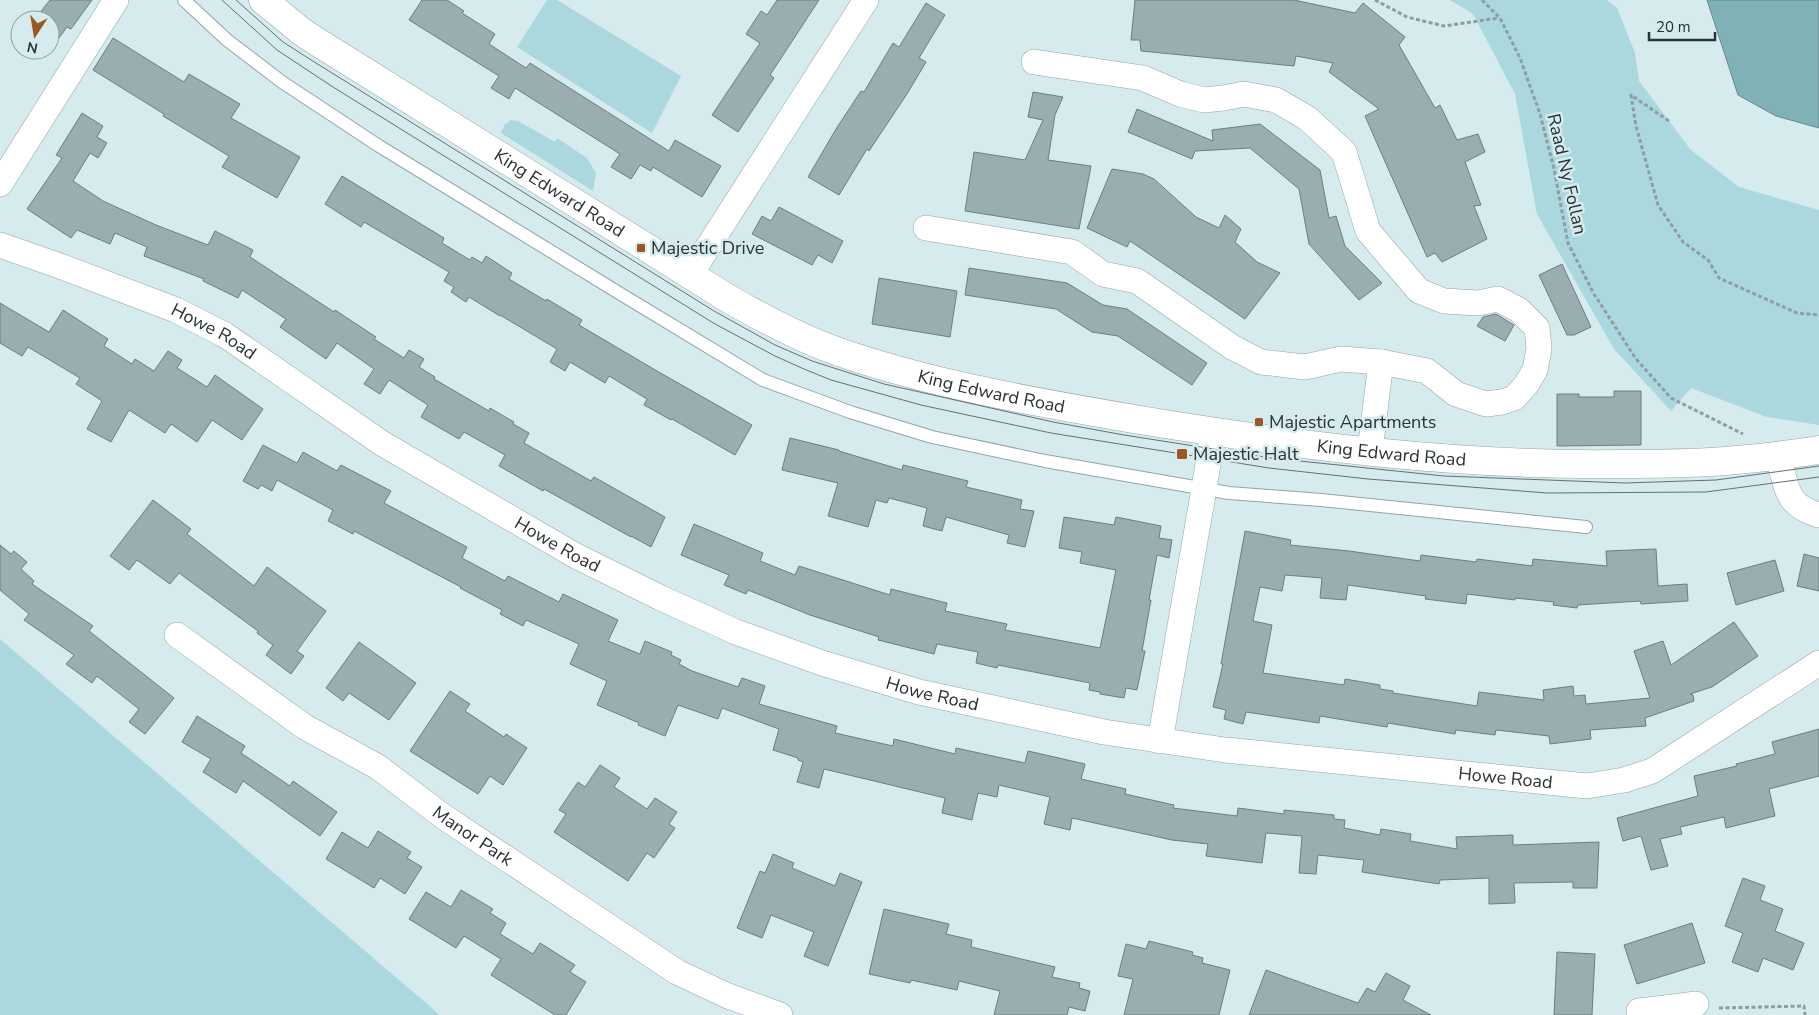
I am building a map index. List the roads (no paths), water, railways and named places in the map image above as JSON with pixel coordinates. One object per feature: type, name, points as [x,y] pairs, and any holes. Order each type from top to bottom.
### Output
[{"type":"main road","name":"King Edward Road","points":[[262,0],[319,43],[690,275],[766,320],[838,352],[877,364],[992,392],[1213,432],[1453,459],[1585,465],[1690,463],[1777,456],[1819,450]]},
{"type":"street","points":[[0,184],[116,0]]},
{"type":"street","points":[[690,275],[866,0]]},
{"type":"street","points":[[926,228],[1072,252],[1103,274],[1137,281],[1232,347],[1261,362],[1305,367],[1341,359],[1381,362],[1427,371],[1456,394],[1486,404],[1514,398],[1526,385],[1535,370],[1540,349],[1537,328],[1519,310],[1498,299],[1478,303],[1444,301],[1418,291],[1368,231],[1344,152],[1307,118],[1276,100],[1244,94],[1204,100],[1180,94],[1143,78],[1034,62]]},
{"type":"street","name":"Howe Road","points":[[0,245],[176,310],[225,335],[383,444],[576,556],[660,598],[736,632],[822,664],[919,692],[1104,732],[1160,741],[1225,750],[1587,786],[1624,780],[1652,771],[1819,663]]},
{"type":"street","points":[[1370,451],[1381,362]]},
{"type":"street","points":[[1160,741],[1213,432]]},
{"type":"street","points":[[1777,456],[1791,498],[1800,508],[1819,515]]},
{"type":"street","name":"Manor Park","points":[[177,634],[305,727],[378,767],[444,817],[676,972],[728,996],[780,1015]]},
{"type":"street","points":[[1638,1012],[1666,1011],[1696,1004]]},
{"type":"lane","points":[[184,0],[226,40],[290,88],[619,294],[763,380],[850,412],[932,437],[1045,461],[1229,493],[1331,501],[1586,527]]},
{"type":"tram line","points":[[222,0],[277,50],[333,87],[715,324],[775,356],[831,380],[921,405],[1051,433],[1269,468],[1368,479],[1547,493],[1706,492],[1819,477]]},
{"type":"tram line","points":[[236,0],[283,42],[714,311],[775,345],[812,361],[884,384],[1053,422],[1124,435],[1271,458],[1444,476],[1625,483],[1716,480],[1819,466]]},
{"type":"place","name":"Majestic Drive","points":[[641,248]]},
{"type":"place","name":"Majestic Apartments","points":[[1259,422]]},
{"type":"place","name":"Majestic Halt","points":[[1182,454]]}]
